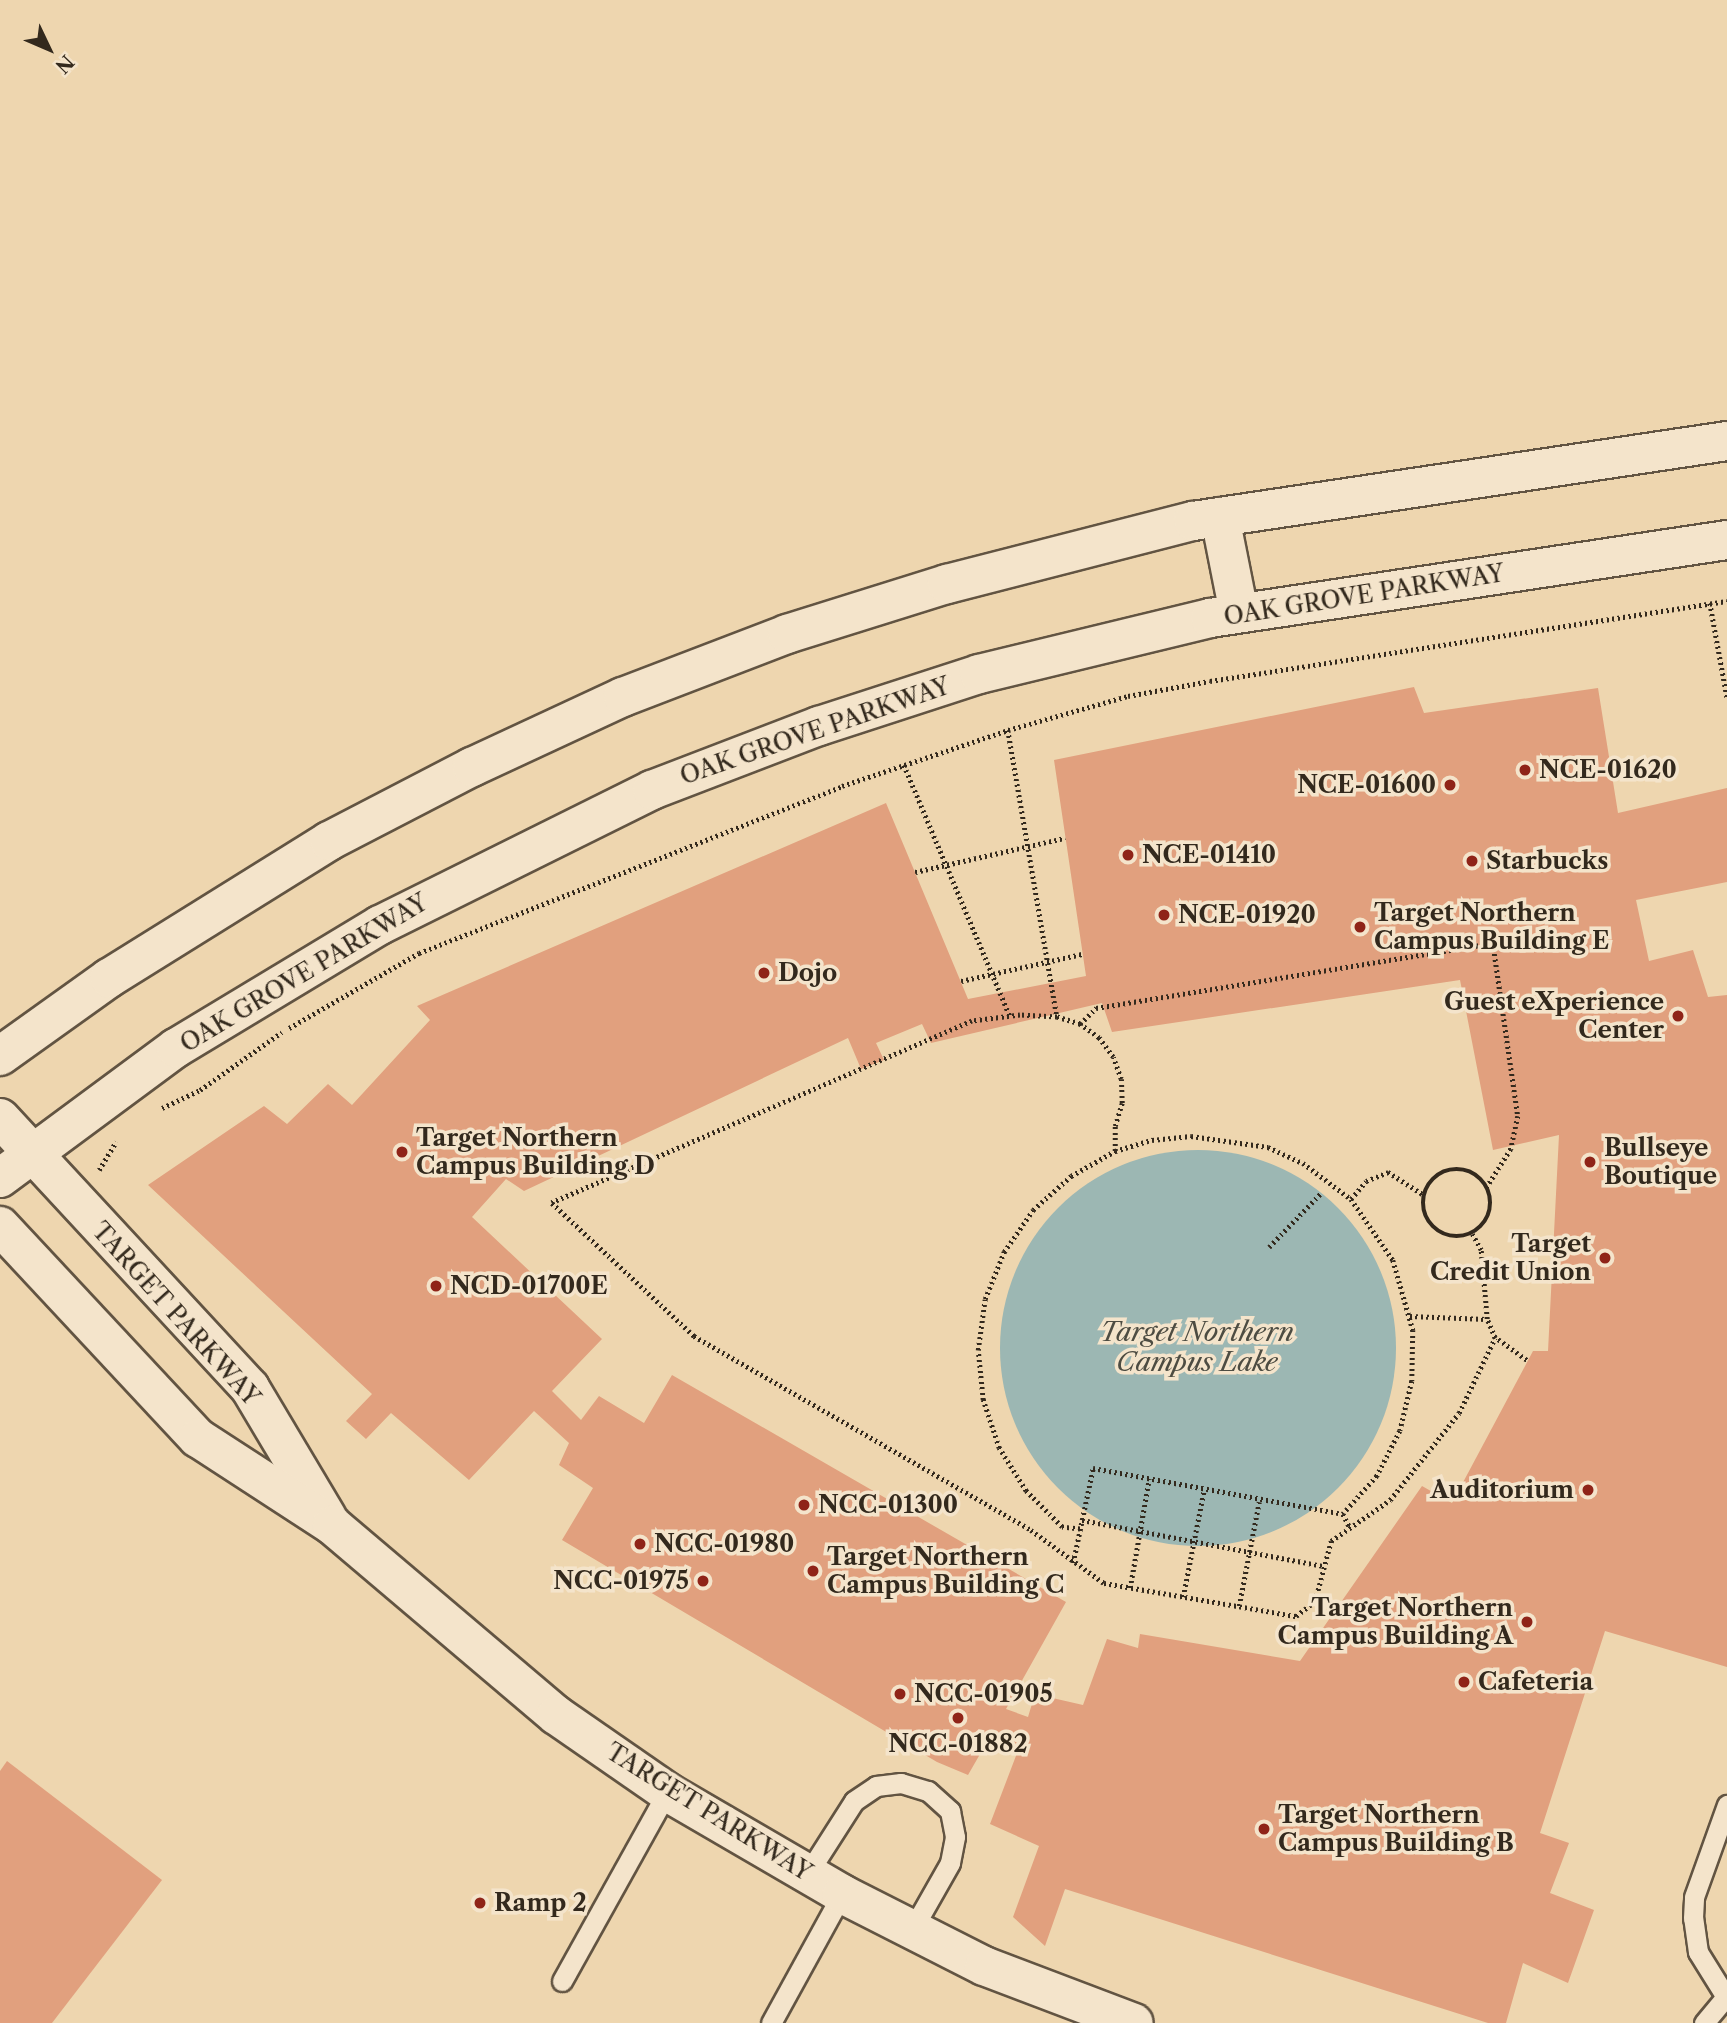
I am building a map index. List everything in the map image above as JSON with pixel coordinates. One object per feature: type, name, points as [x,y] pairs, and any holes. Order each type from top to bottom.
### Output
[{"type":"street","points":[[0,1056],[109,978],[329,841],[472,767],[623,697],[787,635],[947,584],[1220,517],[1727,441]]},
{"type":"street","points":[[1220,517],[1239,613]]},
{"type":"street","name":"OAK GROVE PARKWAY","points":[[0,1178],[176,1048],[289,977],[513,855],[652,790],[819,726],[979,674],[1239,613],[1727,540]]},
{"type":"street","name":"TARGET PARKWAY","points":[[0,1118],[250,1388],[332,1524]]},
{"type":"street","name":"TARGET PARKWAY","points":[[0,1226],[198,1438],[332,1524],[556,1715],[667,1792],[842,1894],[984,1966],[1134,2023]]},
{"type":"lane","points":[[808,1873],[853,1801],[876,1786],[901,1783],[928,1791],[950,1811],[955,1837],[950,1863],[912,1930]]},
{"type":"lane","points":[[562,1981],[667,1792]]},
{"type":"lane","points":[[1703,2023],[1726,1996],[1698,1952],[1693,1918],[1694,1897],[1727,1805]]},
{"type":"lane","points":[[771,2023],[842,1894]]},
{"type":"path","points":[[158,1110],[200,1090],[281,1033],[419,953],[904,765],[1009,730],[1128,696],[1196,683],[1727,601]]},
{"type":"path","points":[[1710,603],[1727,697]]},
{"type":"path","points":[[1009,730],[1057,1017]]},
{"type":"path","points":[[904,765],[1010,1016]]},
{"type":"path","points":[[915,872],[1065,838]]},
{"type":"path","points":[[1080,1024],[1096,1008],[1493,943],[1518,1116],[1511,1149],[1487,1187],[1488,1217],[1472,1234],[1462,1238],[1440,1234],[1426,1217],[1424,1195],[1436,1177],[1457,1169],[1478,1176],[1487,1187]]},
{"type":"path","points":[[961,981],[1082,954]]},
{"type":"path","points":[[1115,1151],[1121,1079],[1114,1057],[1100,1038],[1080,1024],[1057,1017],[1010,1016],[972,1021],[552,1203],[694,1336],[1031,1530],[1104,1583],[1296,1616],[1315,1601],[1331,1541],[1390,1500],[1460,1413],[1495,1338]]},
{"type":"path","points":[[1080,1529],[1062,1527],[1026,1491],[999,1448],[983,1400],[978,1350],[985,1299],[1004,1252],[1042,1202],[1071,1176],[1115,1151],[1152,1140],[1230,1138],[1268,1147],[1303,1163],[1351,1199],[1393,1259],[1410,1316],[1412,1381],[1400,1431],[1377,1476],[1343,1514]]},
{"type":"path","points":[[99,1170],[118,1139]]},
{"type":"path","points":[[1351,1199],[1366,1181],[1388,1171],[1424,1195]]},
{"type":"path","points":[[1269,1247],[1322,1192]]},
{"type":"path","points":[[1472,1234],[1481,1250],[1487,1318],[1495,1338],[1527,1360]]},
{"type":"path","points":[[1410,1316],[1487,1318]]},
{"type":"path","points":[[1073,1563],[1093,1468],[1259,1502],[1343,1514]]},
{"type":"path","points":[[1130,1588],[1149,1479]]},
{"type":"path","points":[[1183,1597],[1204,1490]]},
{"type":"path","points":[[1239,1606],[1259,1502]]},
{"type":"path","points":[[1343,1514],[1350,1528]]},
{"type":"path","points":[[1082,1520],[1323,1566]]},
{"type":"path","points":[[1315,1601],[1333,1614]]},
{"type":"water","name":"Target Northern Campus Lake","points":[[1198,1150],[1237,1154],[1274,1165],[1308,1184],[1338,1208],[1362,1238],[1381,1272],[1392,1309],[1396,1348],[1392,1387],[1381,1424],[1362,1458],[1338,1488],[1308,1512],[1274,1531],[1237,1542],[1198,1546],[1159,1542],[1122,1531],[1088,1512],[1058,1488],[1034,1458],[1015,1424],[1004,1387],[1000,1348],[1004,1309],[1015,1272],[1034,1238],[1058,1208],[1088,1184],[1122,1165],[1159,1154]]},
{"type":"building","points":[[1414,687],[1424,713],[1598,688],[1618,813],[1727,788],[1727,882],[1636,900],[1649,961],[1693,950],[1708,997],[1727,995],[1727,1667],[1605,1631],[1540,1833],[1569,1843],[1550,1893],[1594,1910],[1568,1983],[1523,1963],[1506,2023],[1488,2023],[1065,1889],[1045,1946],[1013,1917],[1039,1846],[990,1824],[1019,1748],[991,1735],[968,1775],[937,1762],[562,1540],[593,1488],[559,1465],[569,1443],[534,1411],[469,1480],[391,1413],[366,1439],[346,1421],[372,1394],[148,1185],[264,1106],[287,1124],[328,1084],[352,1105],[430,1020],[417,1006],[886,803],[968,999],[1086,976],[1054,760]],"holes":[[[1460,980],[1493,1150],[1559,1135],[1548,1351],[1533,1351],[1452,1503],[1422,1486],[1300,1661],[1140,1634],[1138,1648],[1107,1639],[1083,1705],[1035,1694],[1028,1717],[1006,1709],[1066,1602],[672,1375],[644,1423],[599,1396],[581,1420],[552,1391],[602,1339],[472,1217],[506,1179],[524,1191],[848,1038],[861,1069],[884,1060],[876,1043],[922,1024],[931,1043],[1102,1003],[1112,1032]]]},
{"type":"building","points":[[7,1761],[162,1880],[52,2023],[0,2023],[0,1771]]},
{"type":"place","name":"NCE-01620","points":[[1525,770]]},
{"type":"place","name":"NCE-01600","points":[[1450,785]]},
{"type":"place","name":"NCE-01410","points":[[1128,855]]},
{"type":"place","name":"Starbucks","points":[[1472,861]]},
{"type":"place","name":"NCE-01920","points":[[1164,915]]},
{"type":"place","name":"Target Northern Campus Building E","points":[[1360,927]]},
{"type":"place","name":"Dojo","points":[[764,973]]},
{"type":"place","name":"Guest eXperience Center","points":[[1678,1016]]},
{"type":"place","name":"Target Northern Campus Building D","points":[[402,1152]]},
{"type":"place","name":"Bullseye Boutique","points":[[1590,1162]]},
{"type":"place","name":"Target Credit Union","points":[[1605,1258]]},
{"type":"place","name":"NCD-01700E","points":[[436,1286]]},
{"type":"place","name":"Auditorium","points":[[1588,1490]]},
{"type":"place","name":"NCC-01300","points":[[804,1505]]},
{"type":"place","name":"NCC-01980","points":[[640,1544]]},
{"type":"place","name":"Target Northern Campus Building C","points":[[813,1571]]},
{"type":"place","name":"NCC-01975","points":[[703,1581]]},
{"type":"place","name":"Target Northern Campus Building A","points":[[1527,1622]]},
{"type":"place","name":"Cafeteria","points":[[1464,1682]]},
{"type":"place","name":"NCC-01905","points":[[900,1694]]},
{"type":"place","name":"NCC-01882","points":[[958,1718]]},
{"type":"place","name":"Target Northern Campus Building B","points":[[1264,1829]]},
{"type":"place","name":"Ramp 2","points":[[480,1903]]}]
